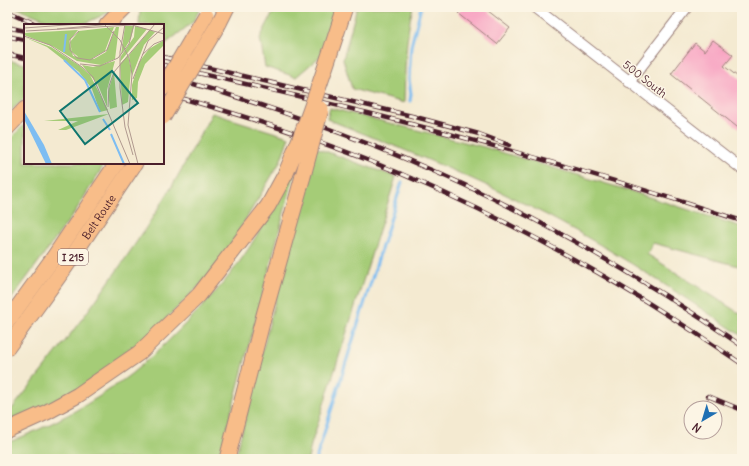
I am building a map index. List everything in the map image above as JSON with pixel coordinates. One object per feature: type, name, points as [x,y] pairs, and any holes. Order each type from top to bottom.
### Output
[{"type":"highway","points":[[108,24],[125,7]]},
{"type":"highway","points":[[164,87],[212,15],[227,7]]},
{"type":"highway","points":[[7,430],[47,412],[78,395],[139,353],[199,295],[268,206],[286,173],[306,125],[345,7]]},
{"type":"highway","points":[[227,459],[264,315],[327,88],[345,7]]},
{"type":"highway","points":[[164,115],[212,15]]},
{"type":"highway","points":[[7,128],[24,110]]},
{"type":"highway","name":"Belt Route","points":[[7,322],[54,257],[116,164]]},
{"type":"highway","name":"Belt Route","points":[[7,348],[66,266],[133,164]]},
{"type":"street","name":"500 South","points":[[534,7],[742,169]]},
{"type":"street","points":[[629,82],[687,7]]},
{"type":"green space","points":[[15,7],[116,7],[112,11],[83,24],[54,23]]},
{"type":"green space","points":[[144,7],[201,7],[193,22],[164,45],[164,24],[139,24],[140,11]]},
{"type":"green space","points":[[276,7],[335,7],[324,53],[296,77],[265,67],[260,38]]},
{"type":"green space","points":[[357,7],[413,7],[407,43],[404,103],[352,89],[343,59]]},
{"type":"green space","points":[[7,60],[24,64],[24,99],[7,114]]},
{"type":"green space","points":[[330,108],[484,147],[627,190],[742,227],[742,267],[653,243],[647,254],[742,315],[742,336],[660,281],[575,230],[470,178],[327,119]]},
{"type":"green space","points":[[212,113],[289,137],[280,162],[225,254],[207,278],[157,328],[116,363],[75,392],[7,427],[7,415],[86,313],[160,206]]},
{"type":"green space","points":[[24,125],[24,164],[104,164],[75,212],[7,305],[7,142]]},
{"type":"green space","points":[[314,147],[396,177],[311,445],[308,459],[235,459]]},
{"type":"green space","points":[[289,173],[294,175],[226,432],[221,459],[7,459],[7,443],[71,413],[117,385],[161,348],[207,302],[230,275],[250,246]]},
{"type":"building","points":[[463,7],[483,7],[510,28],[497,44],[458,13]]},
{"type":"building","points":[[713,40],[733,55],[724,66],[742,80],[742,131],[671,74],[695,43],[705,51]]},
{"type":"waterway","points":[[410,101],[411,94],[409,79],[411,46],[421,7]]},
{"type":"waterway","points":[[316,459],[402,182]]},
{"type":"railway","points":[[7,11],[36,24]]},
{"type":"railway","points":[[7,27],[24,31]]},
{"type":"railway","points":[[7,36],[24,40]]},
{"type":"railway","points":[[7,54],[24,58]]},
{"type":"railway","points":[[164,57],[412,116],[479,134],[509,145]]},
{"type":"railway","points":[[164,65],[268,89],[465,138],[604,178],[742,221]]},
{"type":"railway","points":[[164,75],[205,87],[330,129],[452,179],[524,214],[588,249],[651,286],[742,346]]},
{"type":"railway","points":[[164,93],[240,115],[315,140],[365,159],[464,202],[560,251],[652,305],[742,364]]},
{"type":"railway","points":[[708,396],[742,410]]}]
